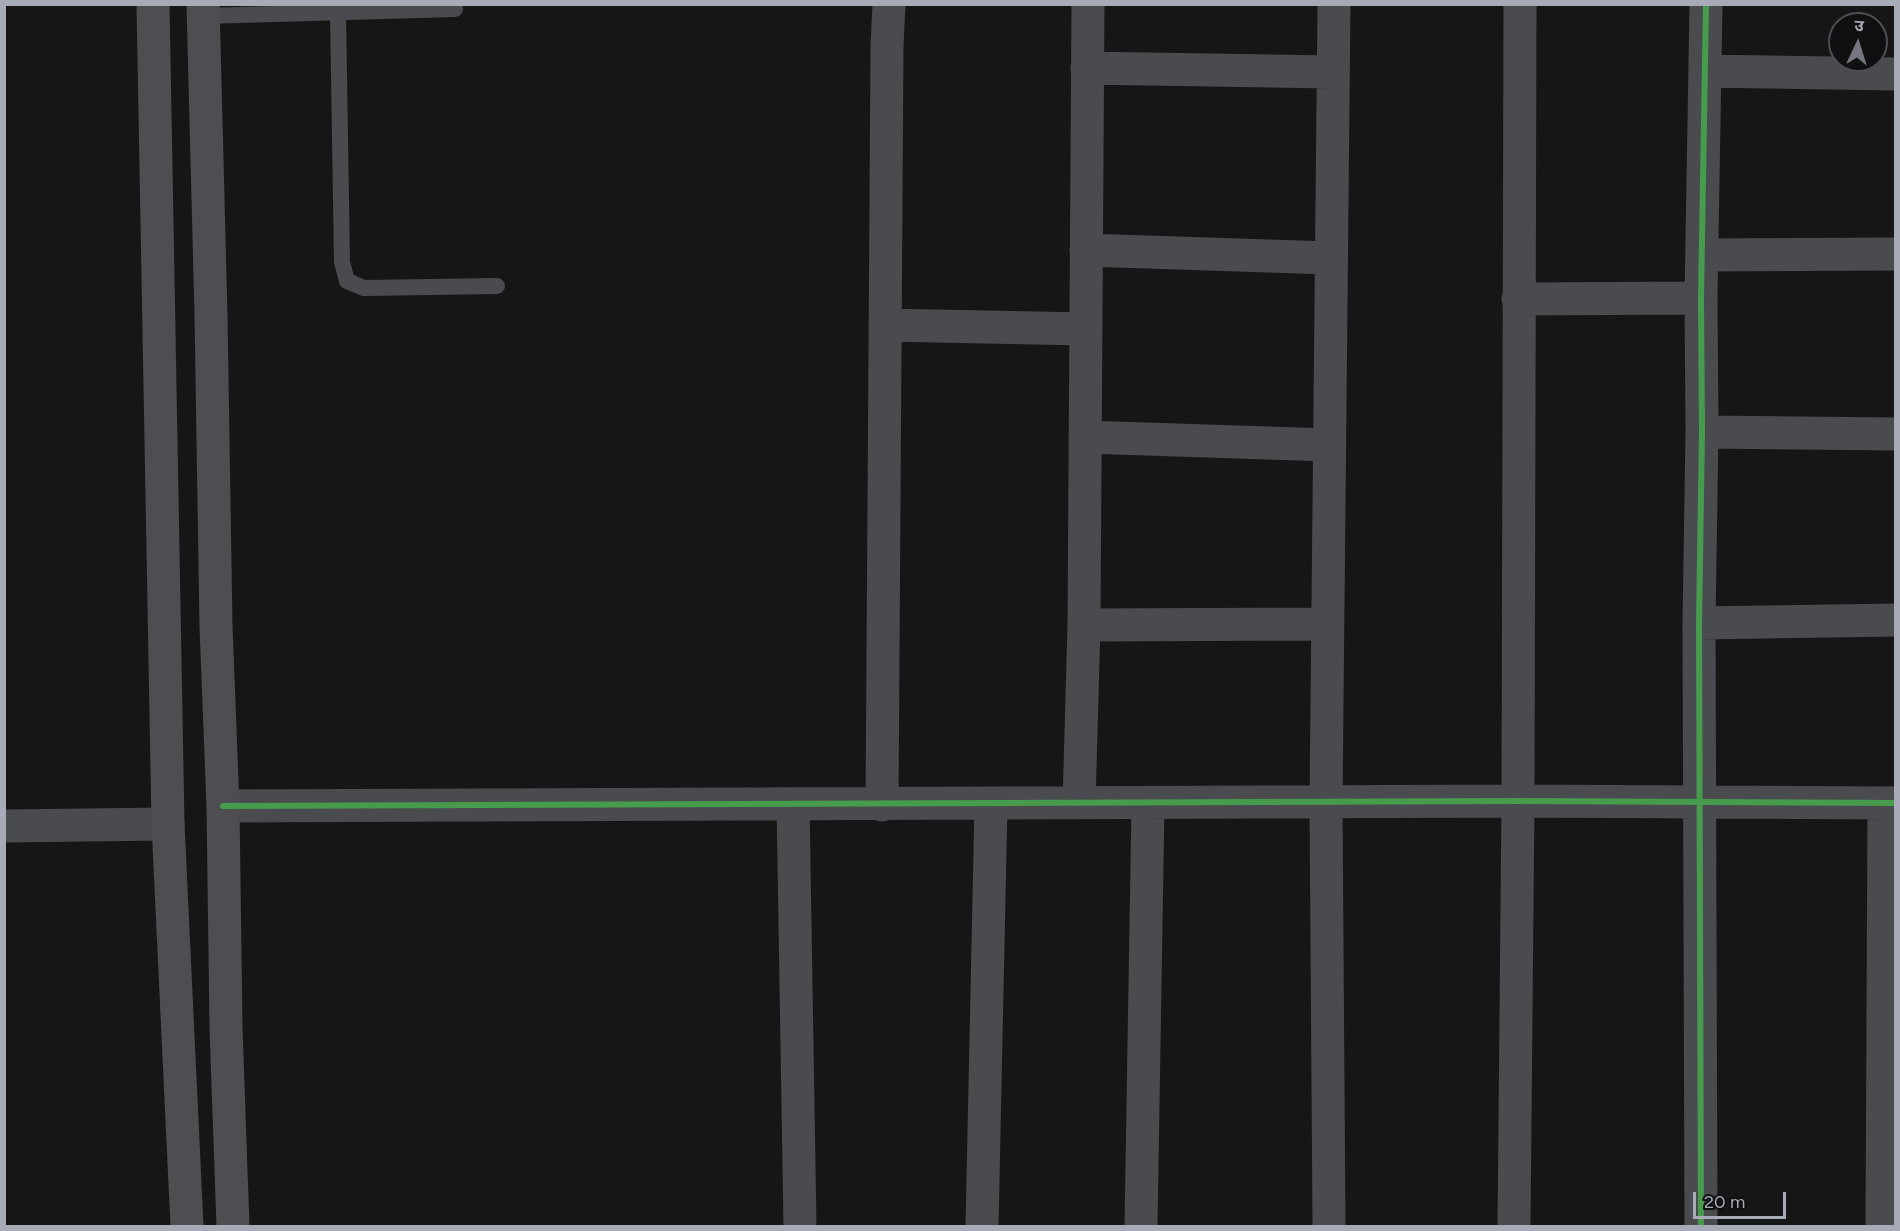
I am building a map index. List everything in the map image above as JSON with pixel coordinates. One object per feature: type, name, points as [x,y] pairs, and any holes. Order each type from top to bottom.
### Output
[{"type":"main road","points":[[153,4],[168,824],[187,1227]]},
{"type":"main road","points":[[203,10],[232,1227]]},
{"type":"street","points":[[882,805],[887,46],[890,4]]},
{"type":"street","points":[[1079,803],[1084,625],[1088,4]]},
{"type":"street","points":[[1329,1227],[1326,803],[1334,4]]},
{"type":"street","points":[[1514,1227],[1518,801],[1520,4]]},
{"type":"street","points":[[1701,1227],[1699,623],[1706,4]]},
{"type":"street","points":[[1088,68],[1332,72]]},
{"type":"street","points":[[1705,71],[1896,74]]},
{"type":"street","points":[[1086,250],[1330,258]]},
{"type":"street","points":[[1702,255],[1896,254]]},
{"type":"street","points":[[1518,299],[1701,298]]},
{"type":"street","points":[[885,325],[1086,329]]},
{"type":"street","points":[[1702,432],[1896,434]]},
{"type":"street","points":[[1085,437],[1329,445]]},
{"type":"street","points":[[1699,623],[1896,620]]},
{"type":"street","points":[[1084,625],[1328,624]]},
{"type":"street","points":[[223,806],[1518,801],[1890,803],[1882,1227]]},
{"type":"street","points":[[794,804],[800,1227]]},
{"type":"street","points":[[982,1227],[991,804]]},
{"type":"street","points":[[1141,1227],[1148,804]]},
{"type":"street","points":[[4,826],[168,824]]},
{"type":"lane","points":[[203,10],[339,13],[455,9]]},
{"type":"lane","points":[[339,13],[342,262],[347,280],[364,288],[496,286]]},
{"type":"cycle path","points":[[1701,1226],[1699,623],[1706,4]]},
{"type":"cycle path","points":[[223,806],[1518,801],[1896,803]]}]
